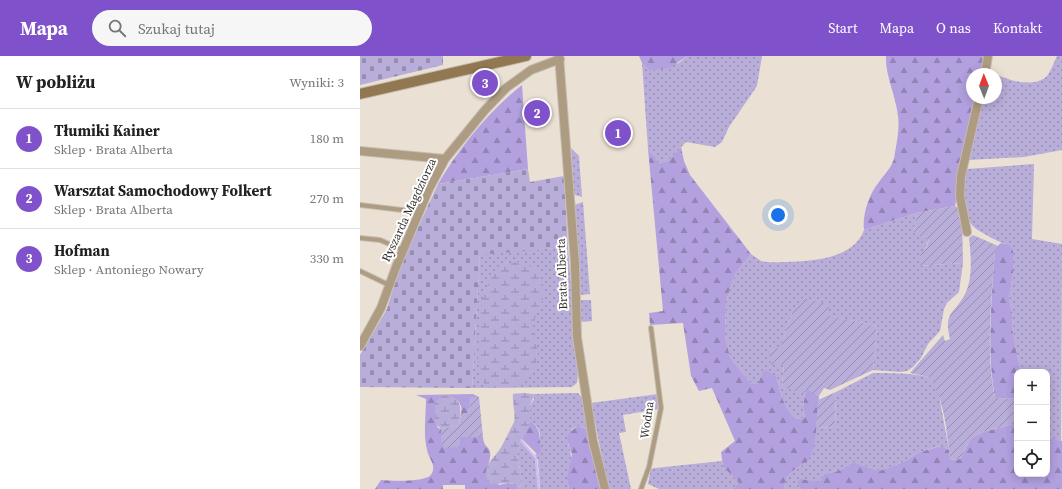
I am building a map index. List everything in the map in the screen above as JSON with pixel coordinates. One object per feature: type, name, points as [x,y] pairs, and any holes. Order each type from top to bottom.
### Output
[{"type":"street","points":[[360,94],[526,56]]},
{"type":"street","points":[[986,68],[988,56]]},
{"type":"street","name":"Ryszarda Magdziorza","points":[[360,346],[381,308],[419,212],[445,159],[485,110],[506,88],[531,70],[560,57]]},
{"type":"street","name":"Brata Alberta","points":[[560,57],[575,264],[578,338],[593,441],[605,489]]},
{"type":"street","points":[[967,232],[960,196],[961,176],[978,104]]},
{"type":"street","points":[[360,151],[445,159]]},
{"type":"lane","points":[[360,205],[419,212]]},
{"type":"lane","points":[[360,238],[380,240],[403,250]]},
{"type":"lane","points":[[360,271],[389,285]]},
{"type":"lane","name":"Wodna","points":[[641,489],[649,467],[661,408],[651,328]]},
{"type":"green space","points":[[360,56],[443,56],[443,65],[360,85]]},
{"type":"green space","points":[[639,56],[687,56],[670,68],[650,70],[642,63]]},
{"type":"green space","points":[[687,56],[762,56],[757,86],[729,127],[722,142],[715,147],[686,142],[668,161],[657,163],[648,149],[642,63],[651,70],[679,63]]},
{"type":"green space","points":[[886,56],[985,56],[982,68],[966,68],[966,104],[975,104],[955,206],[916,213],[864,230],[864,218],[867,205],[875,187],[893,162],[898,138],[898,116],[886,64]]},
{"type":"green space","points":[[1057,56],[1062,56],[1062,150],[1024,157],[969,160],[982,104],[1002,104],[1002,76],[1015,81],[1036,82],[1047,76]]},
{"type":"green space","points":[[522,85],[528,169],[438,184],[465,144],[486,118]]},
{"type":"green space","points":[[681,147],[684,161],[690,175],[751,254],[735,274],[726,301],[725,336],[730,357],[751,384],[758,384],[764,370],[776,376],[786,405],[792,415],[797,419],[805,418],[803,407],[806,388],[819,396],[812,453],[806,462],[789,474],[786,478],[785,489],[732,489],[739,482],[723,467],[721,452],[735,441],[712,388],[699,391],[691,376],[683,323],[650,325],[649,313],[663,311],[648,149],[658,163],[668,161]]},
{"type":"green space","points":[[571,148],[579,156],[582,197],[575,195],[573,191]]},
{"type":"green space","points":[[1034,164],[1032,239],[1062,244],[1061,441],[1050,438],[1050,369],[1021,369],[1019,364],[1012,328],[1013,317],[1009,299],[1013,274],[1008,244],[997,241],[975,228],[966,215],[964,208],[964,183],[967,169]]},
{"type":"green space","points":[[528,169],[530,182],[564,176],[568,247],[480,255],[472,388],[360,387],[360,355],[387,309],[399,269],[438,184]]},
{"type":"green space","points":[[583,202],[590,294],[582,295],[580,293],[574,205]]},
{"type":"green space","points":[[955,206],[960,209],[962,215],[963,263],[918,266],[921,252],[926,248],[929,240],[914,233],[916,213]]},
{"type":"green space","points":[[916,213],[914,233],[929,239],[918,266],[963,263],[959,292],[947,303],[944,309],[940,331],[928,344],[921,358],[907,371],[900,372],[873,370],[877,326],[827,315],[792,313],[780,349],[769,350],[784,364],[782,386],[805,394],[803,407],[805,418],[797,419],[792,415],[786,405],[776,376],[758,384],[751,384],[730,357],[725,336],[726,301],[735,274],[751,254],[761,261],[786,262],[808,261],[842,253],[859,240],[864,230]]},
{"type":"green space","points":[[973,235],[998,246],[995,249],[991,304],[990,362],[995,398],[1014,399],[1014,424],[983,432],[971,438],[960,459],[950,460],[948,439],[939,396],[929,377],[910,373],[943,335],[945,341],[950,339],[948,330],[949,318],[968,288],[971,259],[969,238]]},
{"type":"green space","points":[[1001,243],[1008,244],[1013,250],[1013,274],[1009,299],[1013,317],[1012,328],[1021,369],[1014,369],[1014,399],[995,398],[992,379],[990,323],[995,248]]},
{"type":"green space","points":[[568,247],[578,373],[577,383],[572,387],[472,388],[480,254]]},
{"type":"green space","points":[[518,262],[531,267],[543,281],[544,295],[534,321],[533,328],[533,335],[538,351],[537,360],[532,375],[525,379],[517,387],[487,388],[480,376],[478,361],[480,314],[484,292],[495,270],[502,264]]},
{"type":"green space","points":[[802,298],[829,304],[828,315],[877,326],[873,370],[830,390],[824,388],[819,396],[806,389],[805,394],[782,387],[784,364],[771,365],[769,350],[780,348],[792,313]]},
{"type":"green space","points":[[581,300],[591,300],[592,321],[580,322]]},
{"type":"green space","points":[[873,373],[908,374],[929,377],[938,390],[949,450],[940,446],[920,452],[901,463],[879,471],[853,462],[838,471],[824,474],[819,482],[797,483],[801,489],[785,489],[784,481],[789,472],[801,466],[811,456],[816,427],[835,428],[836,392]]},
{"type":"green space","points":[[836,392],[835,428],[816,427],[818,400]]},
{"type":"green space","points":[[524,393],[533,394],[534,396],[530,405],[530,425],[520,442],[517,455],[523,484],[518,487],[512,483],[490,484],[487,479],[486,470],[490,461],[501,448],[514,422],[515,416],[513,394],[511,394]]},
{"type":"green space","points":[[578,393],[583,399],[588,430],[577,426],[572,429],[568,444],[571,456],[568,477],[569,489],[540,489],[538,460],[534,453],[536,455],[540,436],[538,428],[530,421],[530,405],[534,399],[533,394]]},
{"type":"green space","points":[[473,394],[479,397],[471,397],[468,413],[461,413],[461,405],[453,398],[442,396],[435,416],[436,424],[438,428],[441,429],[441,441],[460,437],[483,437],[485,445],[490,451],[488,466],[499,485],[508,483],[516,484],[519,489],[465,489],[465,485],[443,485],[443,489],[375,489],[381,480],[399,481],[420,479],[430,476],[432,472],[433,466],[428,454],[425,438],[426,399],[416,395]]},
{"type":"green space","points":[[658,394],[659,409],[623,415],[626,432],[619,433],[631,489],[610,489],[608,486],[591,403]]},
{"type":"green space","points":[[442,396],[454,398],[460,404],[459,425],[441,429],[435,423],[435,402]]},
{"type":"green space","points":[[471,397],[479,397],[483,437],[460,437],[460,447],[444,448],[441,441],[441,429],[459,425],[461,413],[468,413]]},
{"type":"green space","points":[[530,421],[534,424],[539,434],[541,451],[538,455],[522,439]]},
{"type":"green space","points":[[1014,424],[1014,477],[1050,477],[1050,438],[1062,441],[1062,489],[801,489],[797,483],[800,479],[819,482],[824,474],[838,471],[853,462],[879,471],[901,463],[920,452],[941,446],[949,450],[950,460],[960,459],[971,438],[983,432]]},
{"type":"green space","points":[[577,426],[588,430],[601,489],[569,489],[567,478],[572,454],[567,440],[569,433]]},
{"type":"green space","points":[[520,441],[535,458],[538,489],[519,489],[518,487],[523,484],[517,455]]},
{"type":"green space","points":[[722,461],[723,467],[739,482],[732,489],[659,489],[648,484],[651,469]]},
{"type":"waterway","points":[[521,440],[536,459],[539,489]]},
{"type":"place","name":"Hofman","points":[[485,83]]},
{"type":"place","name":"Warsztat Samochodowy Folkert","points":[[537,113]]},
{"type":"place","name":"Tłumiki Kainer","points":[[618,133]]}]
